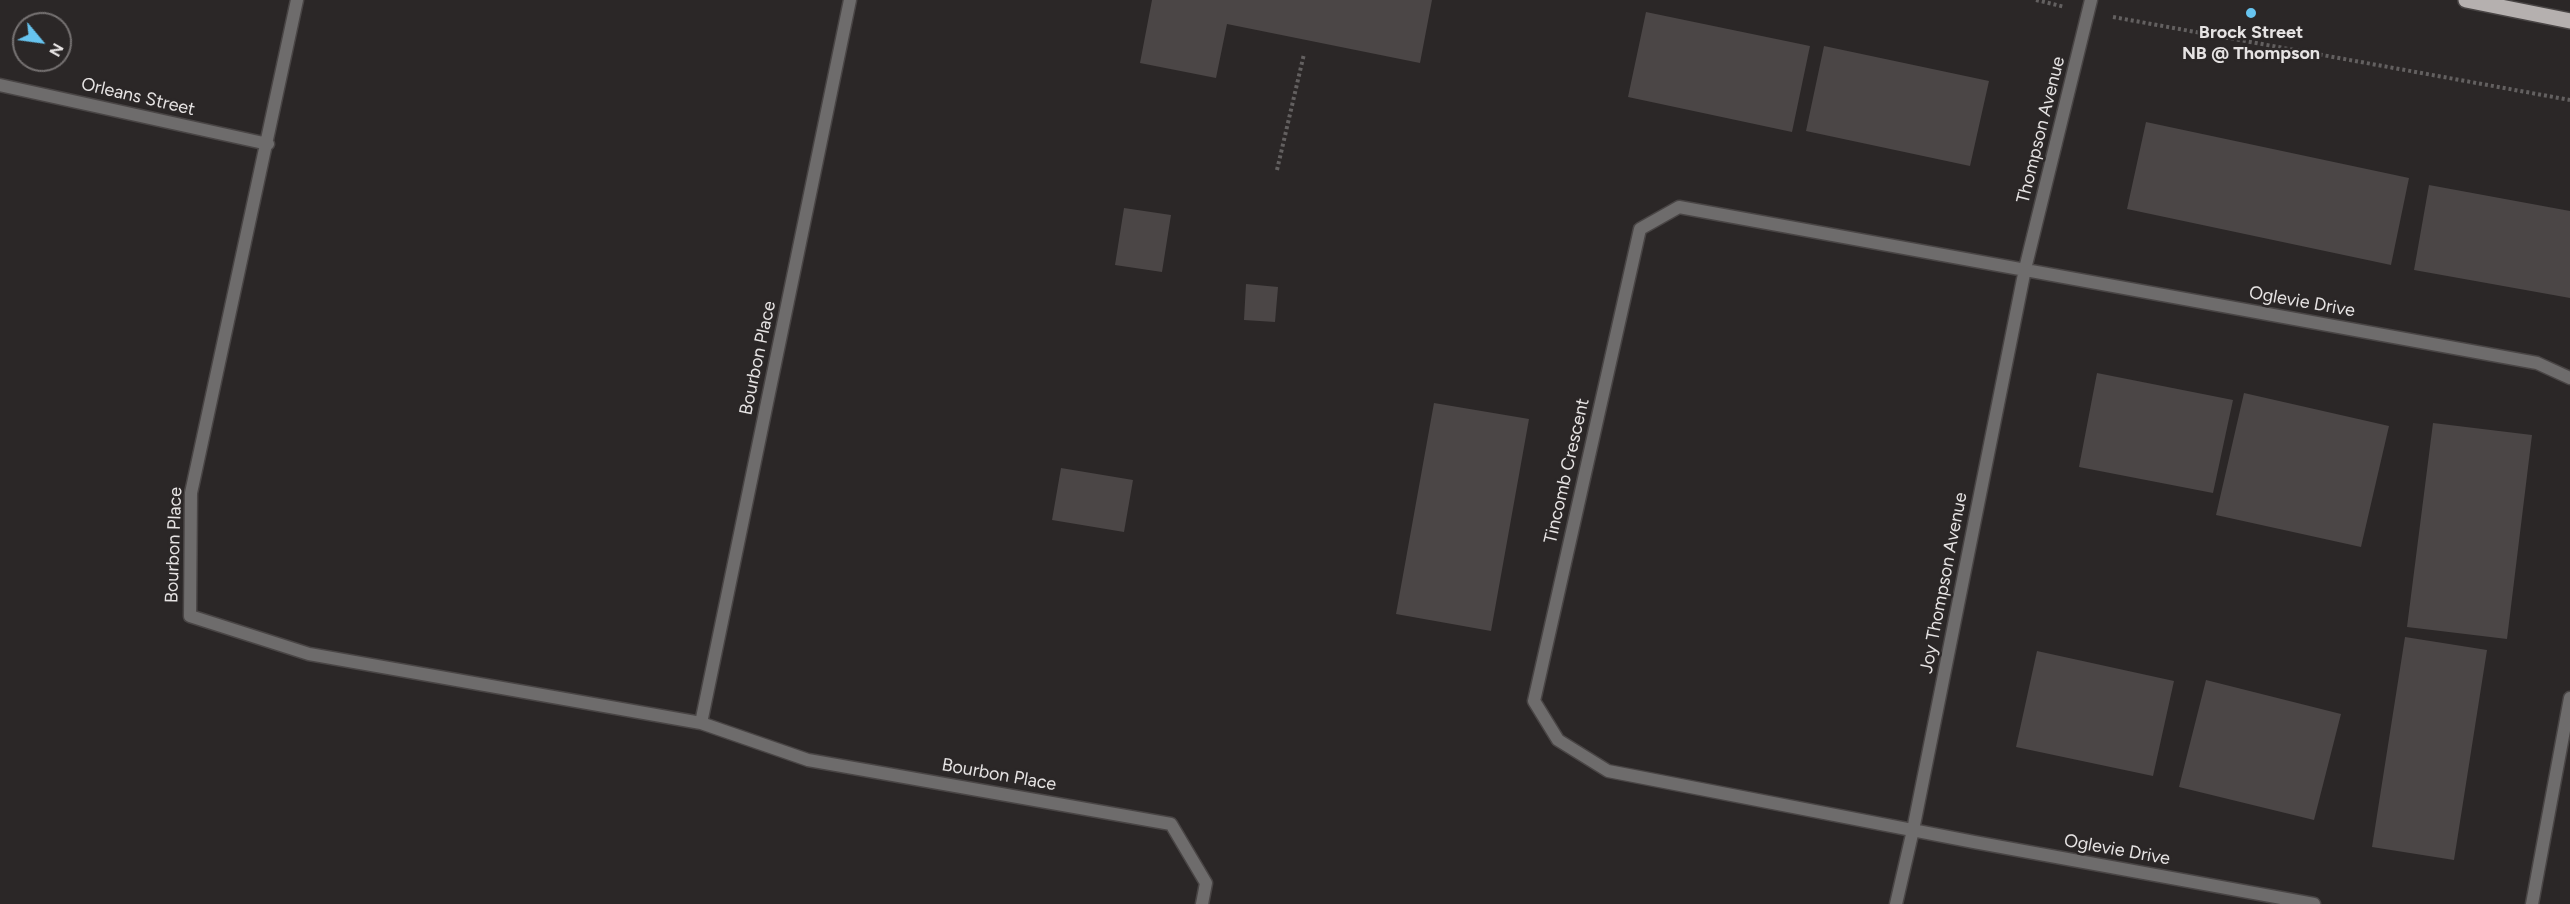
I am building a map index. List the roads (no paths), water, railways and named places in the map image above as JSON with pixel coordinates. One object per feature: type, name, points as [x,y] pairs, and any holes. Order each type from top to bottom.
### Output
[{"type":"main road","points":[[2466,0],[2570,21]]},
{"type":"street","name":"Bourbon Place","points":[[297,0],[268,144],[190,494],[190,616],[309,654],[701,723],[808,760],[1171,824],[1206,883],[1203,904]]},
{"type":"street","name":"Bourbon Place","points":[[701,723],[850,0]]},
{"type":"street","name":"Thompson Avenue","points":[[2025,269],[2090,6]]},
{"type":"street","name":"Orleans Street","points":[[0,85],[268,144]]},
{"type":"street","name":"Tincomb Crescent","points":[[1913,830],[1608,771],[1558,740],[1534,701],[1640,229],[1679,207],[2025,269]]},
{"type":"street","name":"Oglevie Drive","points":[[2025,269],[2537,363],[2570,378]]},
{"type":"street","name":"Joy Thompson Avenue","points":[[1896,904],[1913,830],[2025,269]]},
{"type":"street","points":[[2532,904],[2570,698]]},
{"type":"street","name":"Oglevie Drive","points":[[1913,830],[2314,904]]},
{"type":"place","name":"Brock Street NB @ Thompson","points":[[2251,13]]}]
